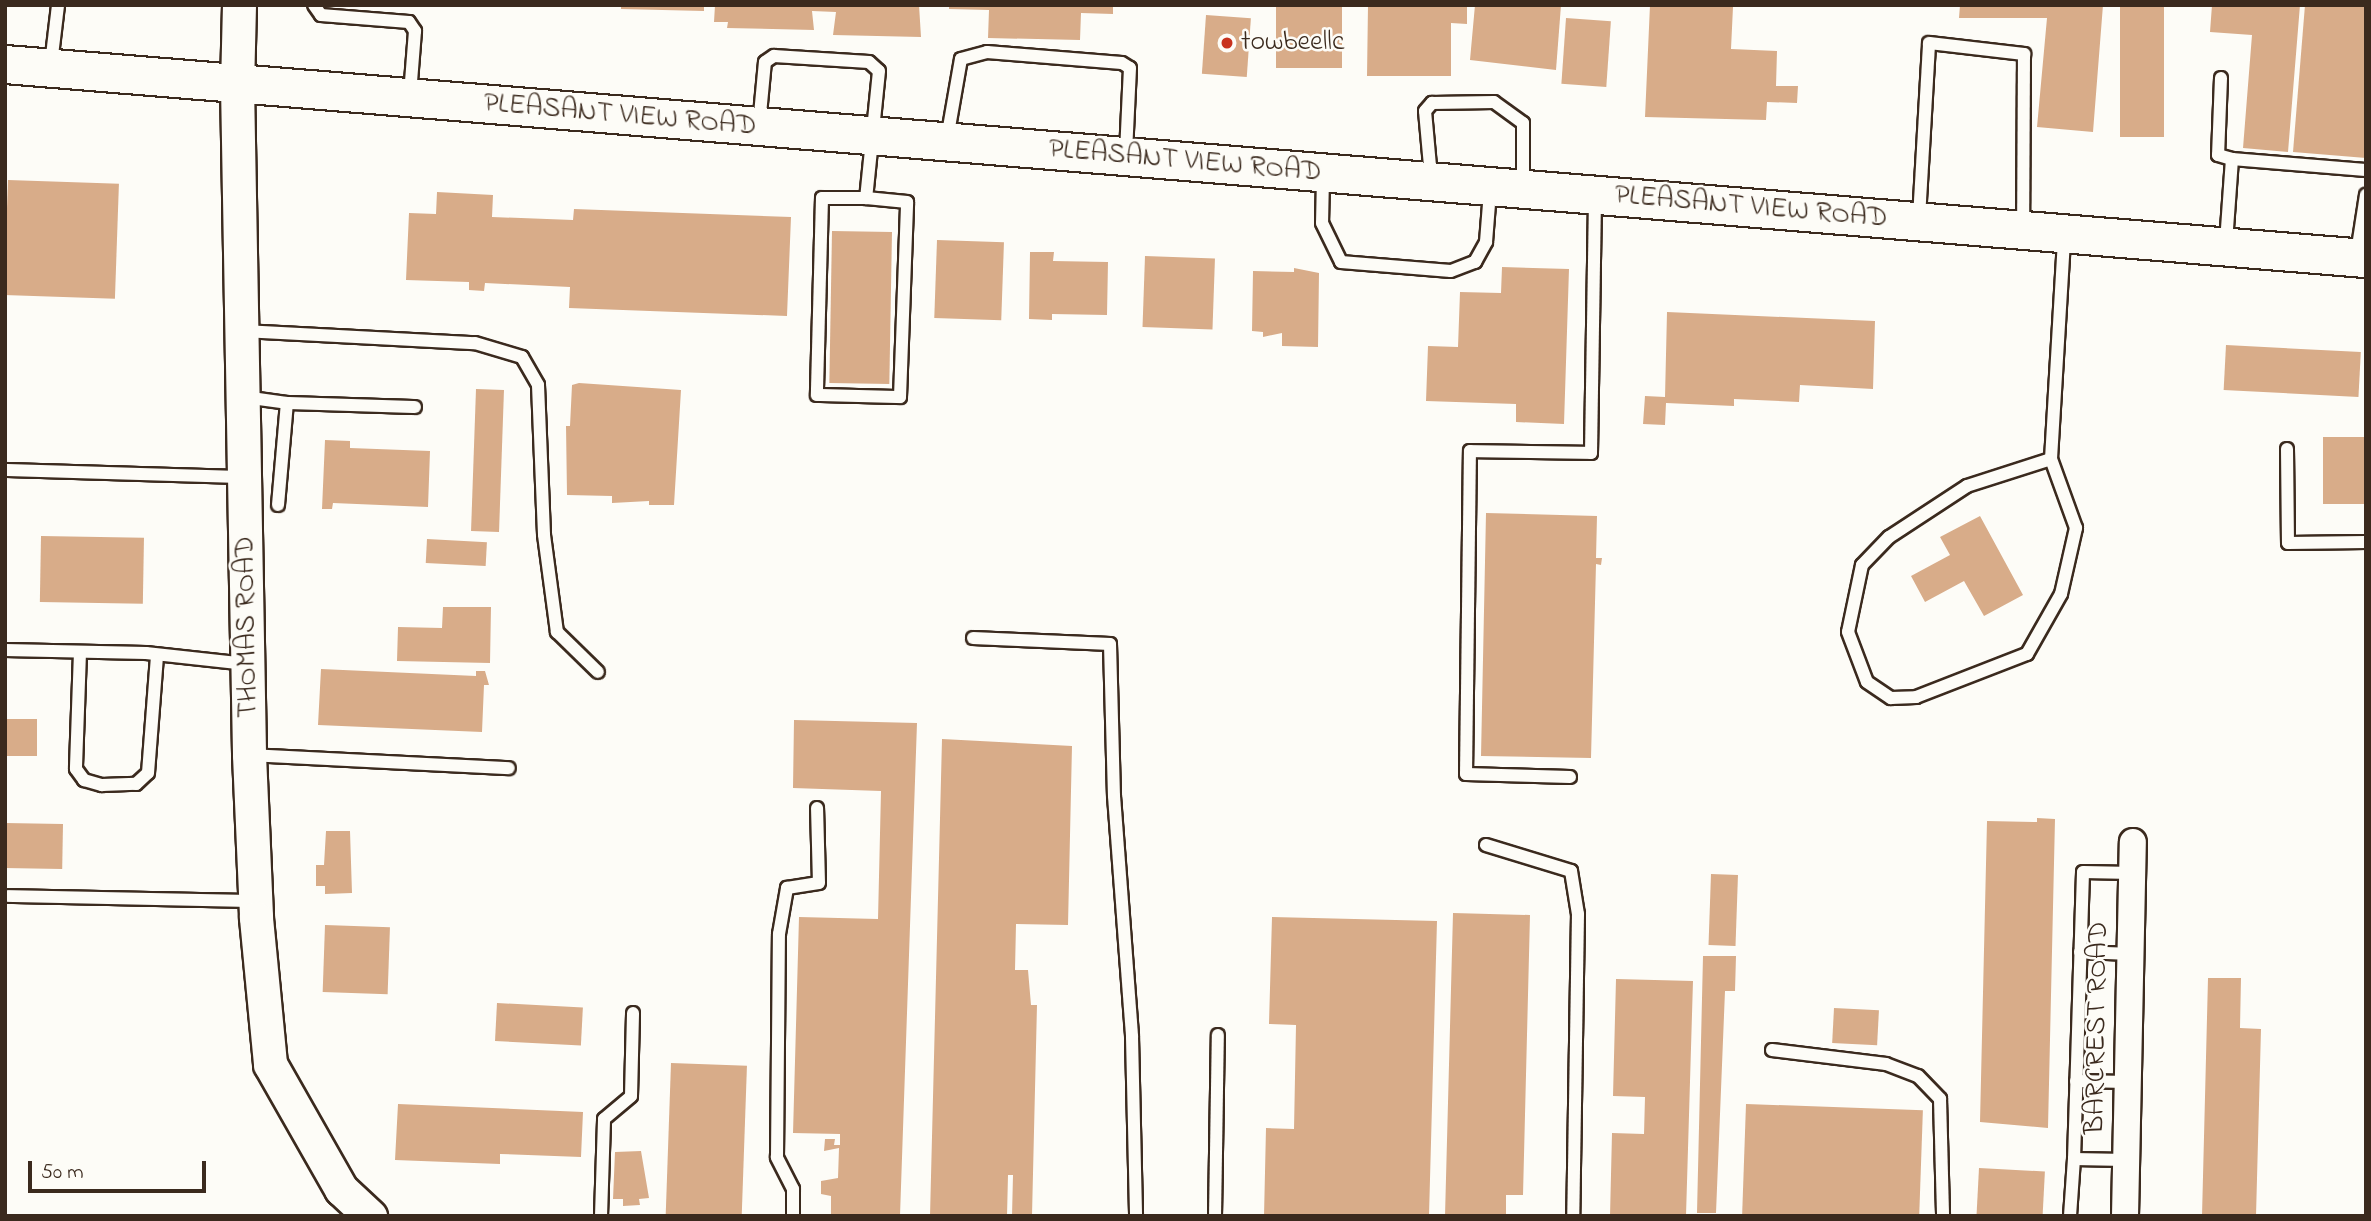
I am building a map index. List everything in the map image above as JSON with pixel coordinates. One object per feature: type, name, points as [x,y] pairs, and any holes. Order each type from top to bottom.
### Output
[{"type":"main road","name":"PLEASANT VIEW ROAD","points":[[5,64],[2361,258]]},
{"type":"street","name":"THOMAS ROAD","points":[[239,5],[237,85],[251,664],[249,755],[256,901],[270,1064],[341,1189],[370,1216]]},
{"type":"street","name":"BARCREST ROAD","points":[[2125,1216],[2133,842]]},
{"type":"lane","points":[[50,68],[58,5]]},
{"type":"lane","points":[[314,5],[321,15],[409,23],[415,31],[410,99]]},
{"type":"lane","points":[[1919,221],[1929,43],[2024,54],[2022,230]]},
{"type":"lane","points":[[947,142],[956,69],[961,59],[987,52],[1122,63],[1130,68],[1126,157]]},
{"type":"lane","points":[[759,127],[765,62],[774,56],[869,62],[879,71],[866,198]]},
{"type":"lane","points":[[2221,78],[2218,155],[2232,159],[2366,170]]},
{"type":"lane","points":[[1324,173],[1322,223],[1341,262],[1451,271],[1475,262],[1486,243],[1507,188],[1523,123],[1494,102],[1432,103],[1424,111],[1431,182]]},
{"type":"lane","points":[[2226,246],[2232,159]]},
{"type":"lane","points":[[1570,777],[1466,774],[1470,451],[1591,453],[1595,195]]},
{"type":"lane","points":[[2361,258],[2366,195]]},
{"type":"lane","points":[[822,198],[866,198],[907,202],[900,397],[817,395],[822,198]]},
{"type":"lane","points":[[2051,459],[1967,486],[1889,537],[1862,565],[1848,632],[1867,682],[1891,698],[1916,697],[2027,654],[2061,594],[2076,528],[2051,459],[2064,233]]},
{"type":"lane","points":[[243,331],[475,342],[522,357],[538,385],[544,535],[557,632],[598,673]]},
{"type":"lane","points":[[244,397],[287,403],[415,407]]},
{"type":"lane","points":[[278,505],[287,403]]},
{"type":"lane","points":[[2287,449],[2288,543],[2366,542]]},
{"type":"lane","points":[[5,470],[246,477]]},
{"type":"lane","points":[[973,638],[1110,644],[1114,796],[1132,1037],[1136,1216]]},
{"type":"lane","points":[[5,650],[157,655],[251,664]]},
{"type":"lane","points":[[80,652],[76,769],[84,780],[102,785],[136,785],[148,773],[157,655]]},
{"type":"lane","points":[[249,755],[509,768]]},
{"type":"lane","points":[[793,1216],[793,1189],[777,1157],[779,934],[788,888],[819,883],[817,808]]},
{"type":"lane","points":[[1486,845],[1571,872],[1578,914],[1573,1216]]},
{"type":"lane","points":[[2070,1216],[2083,872],[2133,873]]},
{"type":"lane","points":[[8,896],[256,901]]},
{"type":"lane","points":[[2080,952],[2132,954]]},
{"type":"lane","points":[[601,1216],[604,1119],[631,1096],[633,1013]]},
{"type":"lane","points":[[1215,1216],[1218,1035]]},
{"type":"lane","points":[[1772,1051],[1886,1064],[1918,1076],[1940,1098],[1943,1216]]},
{"type":"lane","points":[[2076,1081],[2129,1082]]},
{"type":"lane","points":[[2074,1159],[2126,1160]]},
{"type":"building","points":[[621,5],[704,5],[704,11],[621,9]]},
{"type":"building","points":[[715,5],[919,5],[921,37],[833,35],[836,12],[812,11],[814,30],[727,28],[728,22],[714,22]]},
{"type":"building","points":[[949,5],[1113,5],[1113,14],[1081,13],[1080,40],[988,38],[989,10],[949,9]]},
{"type":"building","points":[[1276,5],[1342,5],[1342,68],[1276,68]]},
{"type":"building","points":[[1368,5],[1467,5],[1467,24],[1451,23],[1451,76],[1367,76]]},
{"type":"building","points":[[1475,5],[1561,5],[1556,70],[1470,60]]},
{"type":"building","points":[[1650,5],[1733,7],[1731,49],[1777,51],[1776,86],[1798,86],[1797,103],[1767,102],[1766,120],[1645,117]]},
{"type":"building","points":[[1960,5],[2103,5],[2093,132],[2037,127],[2047,18],[1959,18]]},
{"type":"building","points":[[2120,5],[2164,5],[2164,137],[2120,137]]},
{"type":"building","points":[[2212,5],[2300,5],[2288,152],[2243,148],[2252,35],[2210,32]]},
{"type":"building","points":[[2305,5],[2366,5],[2366,158],[2293,152]]},
{"type":"building","name":"towbeellc","points":[[1206,15],[1251,18],[1247,77],[1202,74]]},
{"type":"building","points":[[1566,18],[1611,21],[1606,87],[1561,84]]},
{"type":"building","points":[[8,180],[119,184],[115,299],[5,295]]},
{"type":"building","points":[[437,192],[493,195],[492,217],[573,220],[574,209],[791,217],[787,316],[569,308],[570,287],[485,283],[484,291],[469,290],[469,282],[406,280],[409,213],[436,214]]},
{"type":"building","points":[[832,231],[892,232],[889,384],[829,383]]},
{"type":"building","points":[[937,240],[1004,242],[1001,320],[934,318]]},
{"type":"building","points":[[1030,252],[1054,252],[1053,261],[1108,262],[1107,315],[1052,314],[1052,320],[1029,319]]},
{"type":"building","points":[[1145,256],[1215,258],[1212,329],[1143,327]]},
{"type":"building","points":[[1502,267],[1569,269],[1564,424],[1516,422],[1516,404],[1426,401],[1428,346],[1458,347],[1460,292],[1501,293]]},
{"type":"building","points":[[1294,268],[1319,273],[1318,347],[1282,346],[1282,333],[1263,337],[1263,332],[1252,331],[1253,271],[1294,272]]},
{"type":"building","points":[[1667,312],[1875,321],[1873,389],[1800,385],[1799,402],[1734,399],[1734,406],[1666,403],[1665,425],[1643,424],[1645,396],[1665,397]]},
{"type":"building","points":[[2226,345],[2361,352],[2358,397],[2224,390]]},
{"type":"building","points":[[579,383],[681,390],[674,505],[649,505],[649,501],[612,503],[612,496],[567,495],[566,426],[570,426],[572,385]]},
{"type":"building","points":[[476,389],[504,390],[499,532],[471,531]]},
{"type":"building","points":[[2323,437],[2366,437],[2366,504],[2323,504]]},
{"type":"building","points":[[325,440],[350,441],[350,448],[430,451],[428,507],[333,503],[332,509],[322,509]]},
{"type":"building","points":[[1486,513],[1597,516],[1596,558],[1602,558],[1601,565],[1596,564],[1591,758],[1481,756]]},
{"type":"building","points":[[1980,516],[2023,595],[1984,616],[1964,581],[1925,602],[1911,576],[1950,555],[1940,537]]},
{"type":"building","points":[[41,536],[144,538],[143,604],[40,602]]},
{"type":"building","points":[[427,539],[487,542],[486,566],[426,563]]},
{"type":"building","points":[[443,607],[491,607],[490,663],[397,661],[398,627],[442,628]]},
{"type":"building","points":[[321,669],[476,676],[476,671],[485,671],[489,685],[484,685],[482,732],[318,725]]},
{"type":"building","points":[[5,719],[37,719],[37,756],[5,756]]},
{"type":"building","points":[[794,720],[917,723],[900,1216],[831,1216],[831,1196],[821,1194],[821,1181],[838,1178],[839,1148],[824,1151],[825,1139],[835,1139],[834,1145],[840,1145],[840,1134],[793,1133],[799,917],[878,919],[881,791],[793,788]]},
{"type":"building","points":[[942,739],[1072,746],[1068,925],[1016,924],[1015,970],[1028,970],[1031,1005],[1037,1005],[1032,1216],[1012,1216],[1013,1175],[1008,1175],[1007,1216],[930,1216]]},
{"type":"building","points":[[2037,818],[2055,819],[2048,1128],[1980,1122],[1987,821],[2037,822]]},
{"type":"building","points":[[5,823],[63,824],[62,869],[5,868]]},
{"type":"building","points":[[326,831],[350,831],[352,893],[325,894],[325,886],[316,886],[316,865],[324,865]]},
{"type":"building","points":[[1711,874],[1738,875],[1736,946],[1709,945]]},
{"type":"building","points":[[1453,913],[1530,915],[1523,1195],[1506,1195],[1506,1216],[1445,1216]]},
{"type":"building","points":[[1272,917],[1437,921],[1429,1216],[1264,1216],[1266,1128],[1294,1129],[1296,1025],[1269,1024]]},
{"type":"building","points":[[325,925],[390,927],[388,994],[323,992]]},
{"type":"building","points":[[1703,956],[1736,956],[1735,991],[1725,991],[1716,1213],[1697,1213]]},
{"type":"building","points":[[2208,978],[2241,978],[2240,1028],[2261,1029],[2256,1216],[2202,1216]]},
{"type":"building","points":[[1616,979],[1693,981],[1686,1216],[1610,1216],[1612,1133],[1644,1134],[1645,1097],[1613,1096]]},
{"type":"building","points":[[497,1003],[583,1008],[581,1045],[495,1041]]},
{"type":"building","points":[[1834,1008],[1879,1010],[1877,1045],[1832,1043]]},
{"type":"building","points":[[671,1063],[747,1066],[742,1216],[666,1216]]},
{"type":"building","points":[[398,1104],[583,1112],[581,1157],[500,1154],[500,1164],[395,1160]]},
{"type":"building","points":[[1746,1104],[1923,1110],[1919,1216],[1742,1214]]},
{"type":"building","points":[[641,1151],[649,1198],[639,1199],[640,1205],[623,1206],[623,1199],[613,1199],[615,1152]]},
{"type":"building","points":[[1979,1168],[2045,1171],[2043,1216],[1976,1216]]},
{"type":"place","name":"towbeellc","points":[[1227,43]]}]
